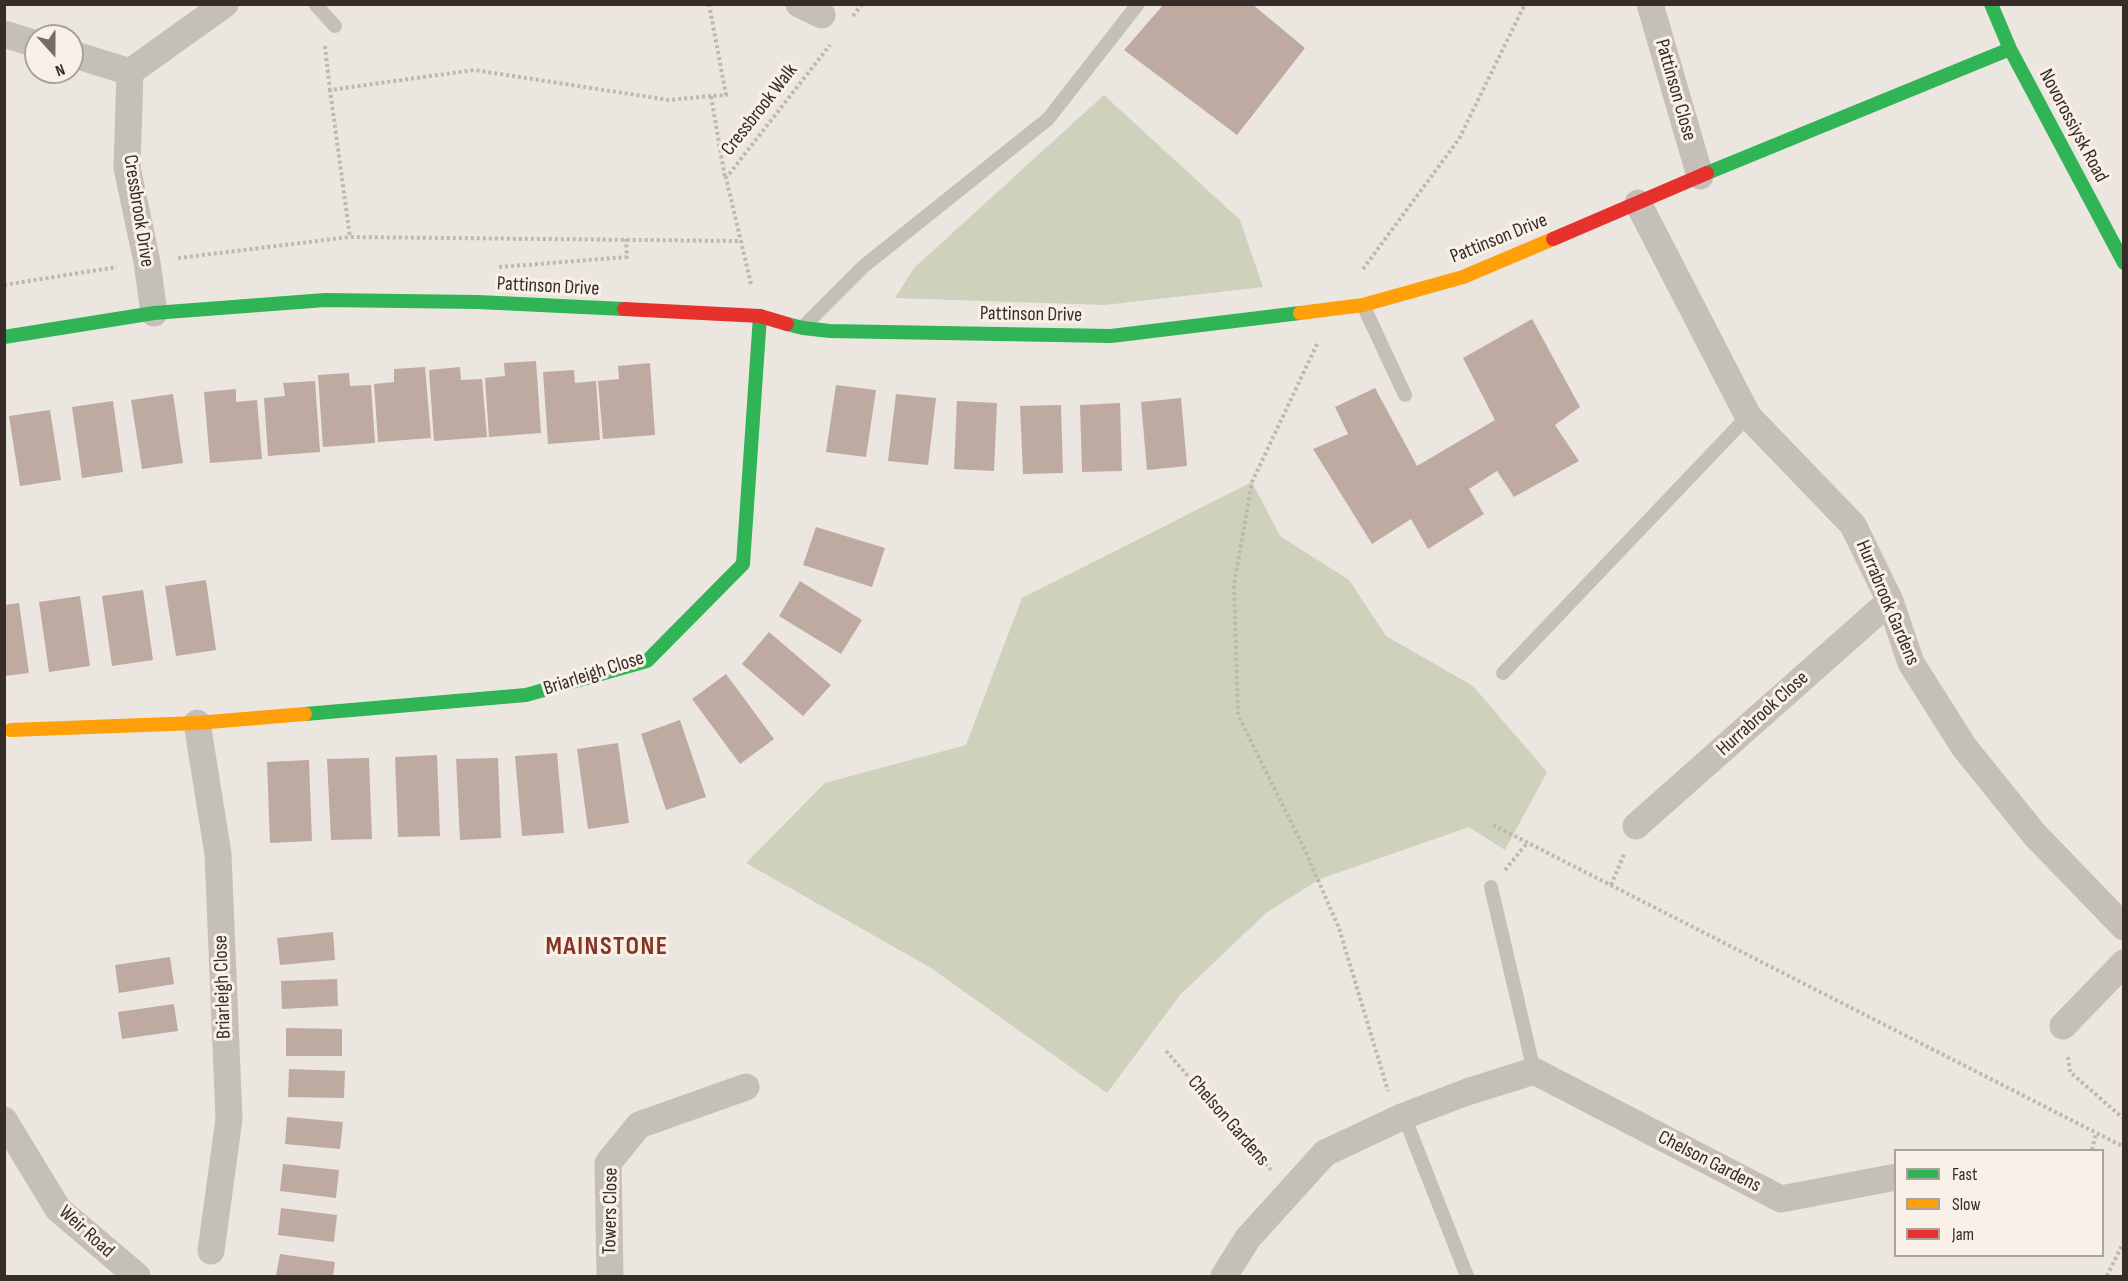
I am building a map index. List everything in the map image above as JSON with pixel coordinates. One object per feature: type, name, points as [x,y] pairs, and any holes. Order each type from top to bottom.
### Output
[{"type":"street","points":[[84,58],[130,72],[225,4]]},
{"type":"street","name":"Pattinson Close","points":[[1650,4],[1700,176]]},
{"type":"street","name":"Novorossiysk Road","points":[[1991,4],[2010,49],[2124,263]]},
{"type":"street","points":[[4,34],[24,40]]},
{"type":"street","name":"Pattinson Drive","points":[[4,337],[154,313],[325,300],[478,302],[760,316],[802,328],[830,331],[1110,336],[1364,305],[1463,277],[1700,176],[2010,49]]},
{"type":"street","name":"Cressbrook Drive","points":[[130,72],[127,168],[147,262],[154,313]]},
{"type":"street","name":"Hurrabrook Gardens","points":[[1638,202],[1748,416],[1853,525],[1890,601],[1911,663],[1964,747],[2035,836],[2124,927]]},
{"type":"street","name":"Briarleigh Close","points":[[11,730],[196,723],[526,695],[647,661],[742,564],[760,316]]},
{"type":"street","name":"Hurrabrook Close","points":[[1636,826],[1890,601]]},
{"type":"street","name":"Briarleigh Close","points":[[196,723],[218,854],[229,1119],[211,1251]]},
{"type":"street","points":[[2063,1026],[2124,963]]},
{"type":"street","points":[[1224,1276],[1248,1238],[1325,1153],[1400,1118],[1467,1092],[1534,1071]]},
{"type":"street","name":"Chelson Gardens","points":[[1534,1071],[1781,1198],[1894,1177]]},
{"type":"street","name":"Towers Close","points":[[610,1276],[608,1163],[639,1125],[746,1087]]},
{"type":"street","name":"Weir Road","points":[[4,1120],[58,1209],[137,1276]]},
{"type":"lane","points":[[315,4],[335,26]]},
{"type":"lane","points":[[802,328],[864,266],[1048,118],[1138,4]]},
{"type":"lane","points":[[1364,305],[1406,395]]},
{"type":"lane","points":[[1503,673],[1748,416]]},
{"type":"lane","points":[[1491,887],[1534,1071]]},
{"type":"lane","points":[[1400,1118],[1467,1276]]},
{"type":"path","points":[[350,237],[330,90],[474,70],[669,100],[726,95],[708,4]]},
{"type":"path","points":[[823,14],[862,4]]},
{"type":"path","points":[[1400,1118],[1339,928],[1304,848],[1238,715],[1234,584],[1252,482],[1334,309],[1458,139],[1525,4]]},
{"type":"path","name":"Cressbrook Walk","points":[[760,316],[726,178],[833,41]]},
{"type":"path","points":[[711,96],[726,178]]},
{"type":"path","points":[[4,285],[147,262],[350,237],[740,241]]},
{"type":"path","points":[[478,302],[496,267],[627,257],[626,240]]},
{"type":"path","points":[[1493,825],[2124,1147]]},
{"type":"path","points":[[1491,887],[1527,843]]},
{"type":"path","points":[[2063,1026],[2070,1072],[2124,1119]]},
{"type":"path","name":"Chelson Gardens","points":[[1166,1051],[1290,1191]]},
{"type":"path","points":[[2092,1149],[2096,1132]]},
{"type":"path","points":[[2107,1276],[2124,1241]]},
{"type":"green space","points":[[1104,95],[1240,220],[1263,287],[1105,305],[895,298],[914,268]]},
{"type":"green space","points":[[1252,482],[1280,536],[1349,580],[1386,636],[1473,686],[1547,772],[1505,850],[1469,827],[1320,879],[1266,913],[1180,995],[1107,1093],[931,968],[746,863],[825,783],[966,745],[1022,598]]},
{"type":"building","points":[[1164,4],[1252,4],[1305,48],[1237,135],[1124,50]]},
{"type":"building","points":[[1532,319],[1580,407],[1555,425],[1579,461],[1514,497],[1497,471],[1469,489],[1484,514],[1428,549],[1411,519],[1372,544],[1313,449],[1348,434],[1335,407],[1375,388],[1417,466],[1495,420],[1463,358]]},
{"type":"building","points":[[536,361],[541,433],[489,437],[485,378],[505,376],[504,363]]},
{"type":"building","points":[[650,363],[655,435],[603,439],[598,381],[619,379],[618,366]]},
{"type":"building","points":[[425,367],[431,438],[378,442],[374,384],[394,382],[394,369]]},
{"type":"building","points":[[460,367],[461,380],[482,379],[487,437],[434,441],[429,370]]},
{"type":"building","points":[[574,370],[575,383],[596,381],[600,440],[548,444],[543,372]]},
{"type":"building","points":[[349,373],[350,386],[371,385],[375,443],[323,447],[318,375]]},
{"type":"building","points":[[315,381],[320,452],[268,456],[264,398],[285,396],[283,383]]},
{"type":"building","points":[[836,385],[876,390],[866,457],[826,452]]},
{"type":"building","points":[[236,389],[236,402],[257,400],[262,459],[210,463],[204,392]]},
{"type":"building","points":[[173,394],[183,463],[142,469],[131,400]]},
{"type":"building","points":[[896,394],[936,398],[928,465],[888,461]]},
{"type":"building","points":[[1181,398],[1187,466],[1147,470],[1141,402]]},
{"type":"building","points":[[113,401],[123,472],[82,478],[72,407]]},
{"type":"building","points":[[957,401],[997,403],[994,471],[954,469]]},
{"type":"building","points":[[1120,403],[1122,471],[1082,472],[1080,405]]},
{"type":"building","points":[[1061,405],[1063,473],[1023,474],[1020,406]]},
{"type":"building","points":[[50,410],[61,480],[20,486],[9,416]]},
{"type":"building","points":[[816,527],[885,548],[872,587],[803,565]]},
{"type":"building","points":[[206,580],[216,650],[176,656],[165,586]]},
{"type":"building","points":[[800,581],[862,620],[841,654],[779,616]]},
{"type":"building","points":[[143,590],[153,660],[112,666],[102,596]]},
{"type":"building","points":[[80,596],[90,666],[49,672],[39,602]]},
{"type":"building","points":[[19,603],[29,673],[4,676],[4,605]]},
{"type":"building","points":[[769,632],[831,685],[803,716],[742,664]]},
{"type":"building","points":[[726,674],[774,739],[740,764],[692,699]]},
{"type":"building","points":[[680,720],[706,797],[666,810],[641,734]]},
{"type":"building","points":[[618,743],[629,823],[588,829],[577,749]]},
{"type":"building","points":[[557,753],[564,833],[522,836],[515,756]]},
{"type":"building","points":[[437,755],[440,836],[398,837],[395,757]]},
{"type":"building","points":[[369,758],[372,839],[331,840],[327,759]]},
{"type":"building","points":[[498,758],[501,838],[460,840],[456,759]]},
{"type":"building","points":[[309,760],[312,841],[270,843],[267,762]]},
{"type":"building","points":[[333,932],[335,960],[280,965],[277,938]]},
{"type":"building","points":[[170,957],[174,984],[119,993],[115,965]]},
{"type":"building","points":[[337,979],[338,1006],[282,1009],[281,981]]},
{"type":"building","points":[[174,1004],[178,1031],[122,1039],[118,1012]]},
{"type":"building","points":[[286,1028],[342,1029],[342,1056],[286,1056]]},
{"type":"building","points":[[289,1069],[345,1071],[344,1098],[288,1097]]},
{"type":"building","points":[[287,1117],[343,1122],[340,1149],[285,1144]]},
{"type":"building","points":[[283,1164],[339,1170],[336,1198],[280,1191]]},
{"type":"building","points":[[281,1208],[337,1215],[334,1242],[278,1235]]},
{"type":"building","points":[[280,1254],[335,1262],[333,1276],[276,1276]]},
{"type":"traffic: fast","points":[[1991,4],[2010,49],[2124,263]]},
{"type":"traffic: fast","points":[[1707,173],[2010,49]]},
{"type":"traffic: fast","points":[[4,337],[154,313],[325,300],[478,302],[624,309]]},
{"type":"traffic: fast","points":[[787,324],[830,331],[1111,336],[1300,313]]},
{"type":"traffic: fast","points":[[305,714],[526,695],[647,661],[743,564],[760,316]]},
{"type":"traffic: slow","points":[[1300,313],[1363,305],[1463,277],[1553,239]]},
{"type":"traffic: slow","points":[[11,730],[197,723],[305,714]]},
{"type":"traffic: jam","points":[[1553,239],[1707,173]]},
{"type":"traffic: jam","points":[[624,309],[760,316],[787,324]]},
{"type":"district","name":"MAINSTONE","points":[[607,947]]}]
